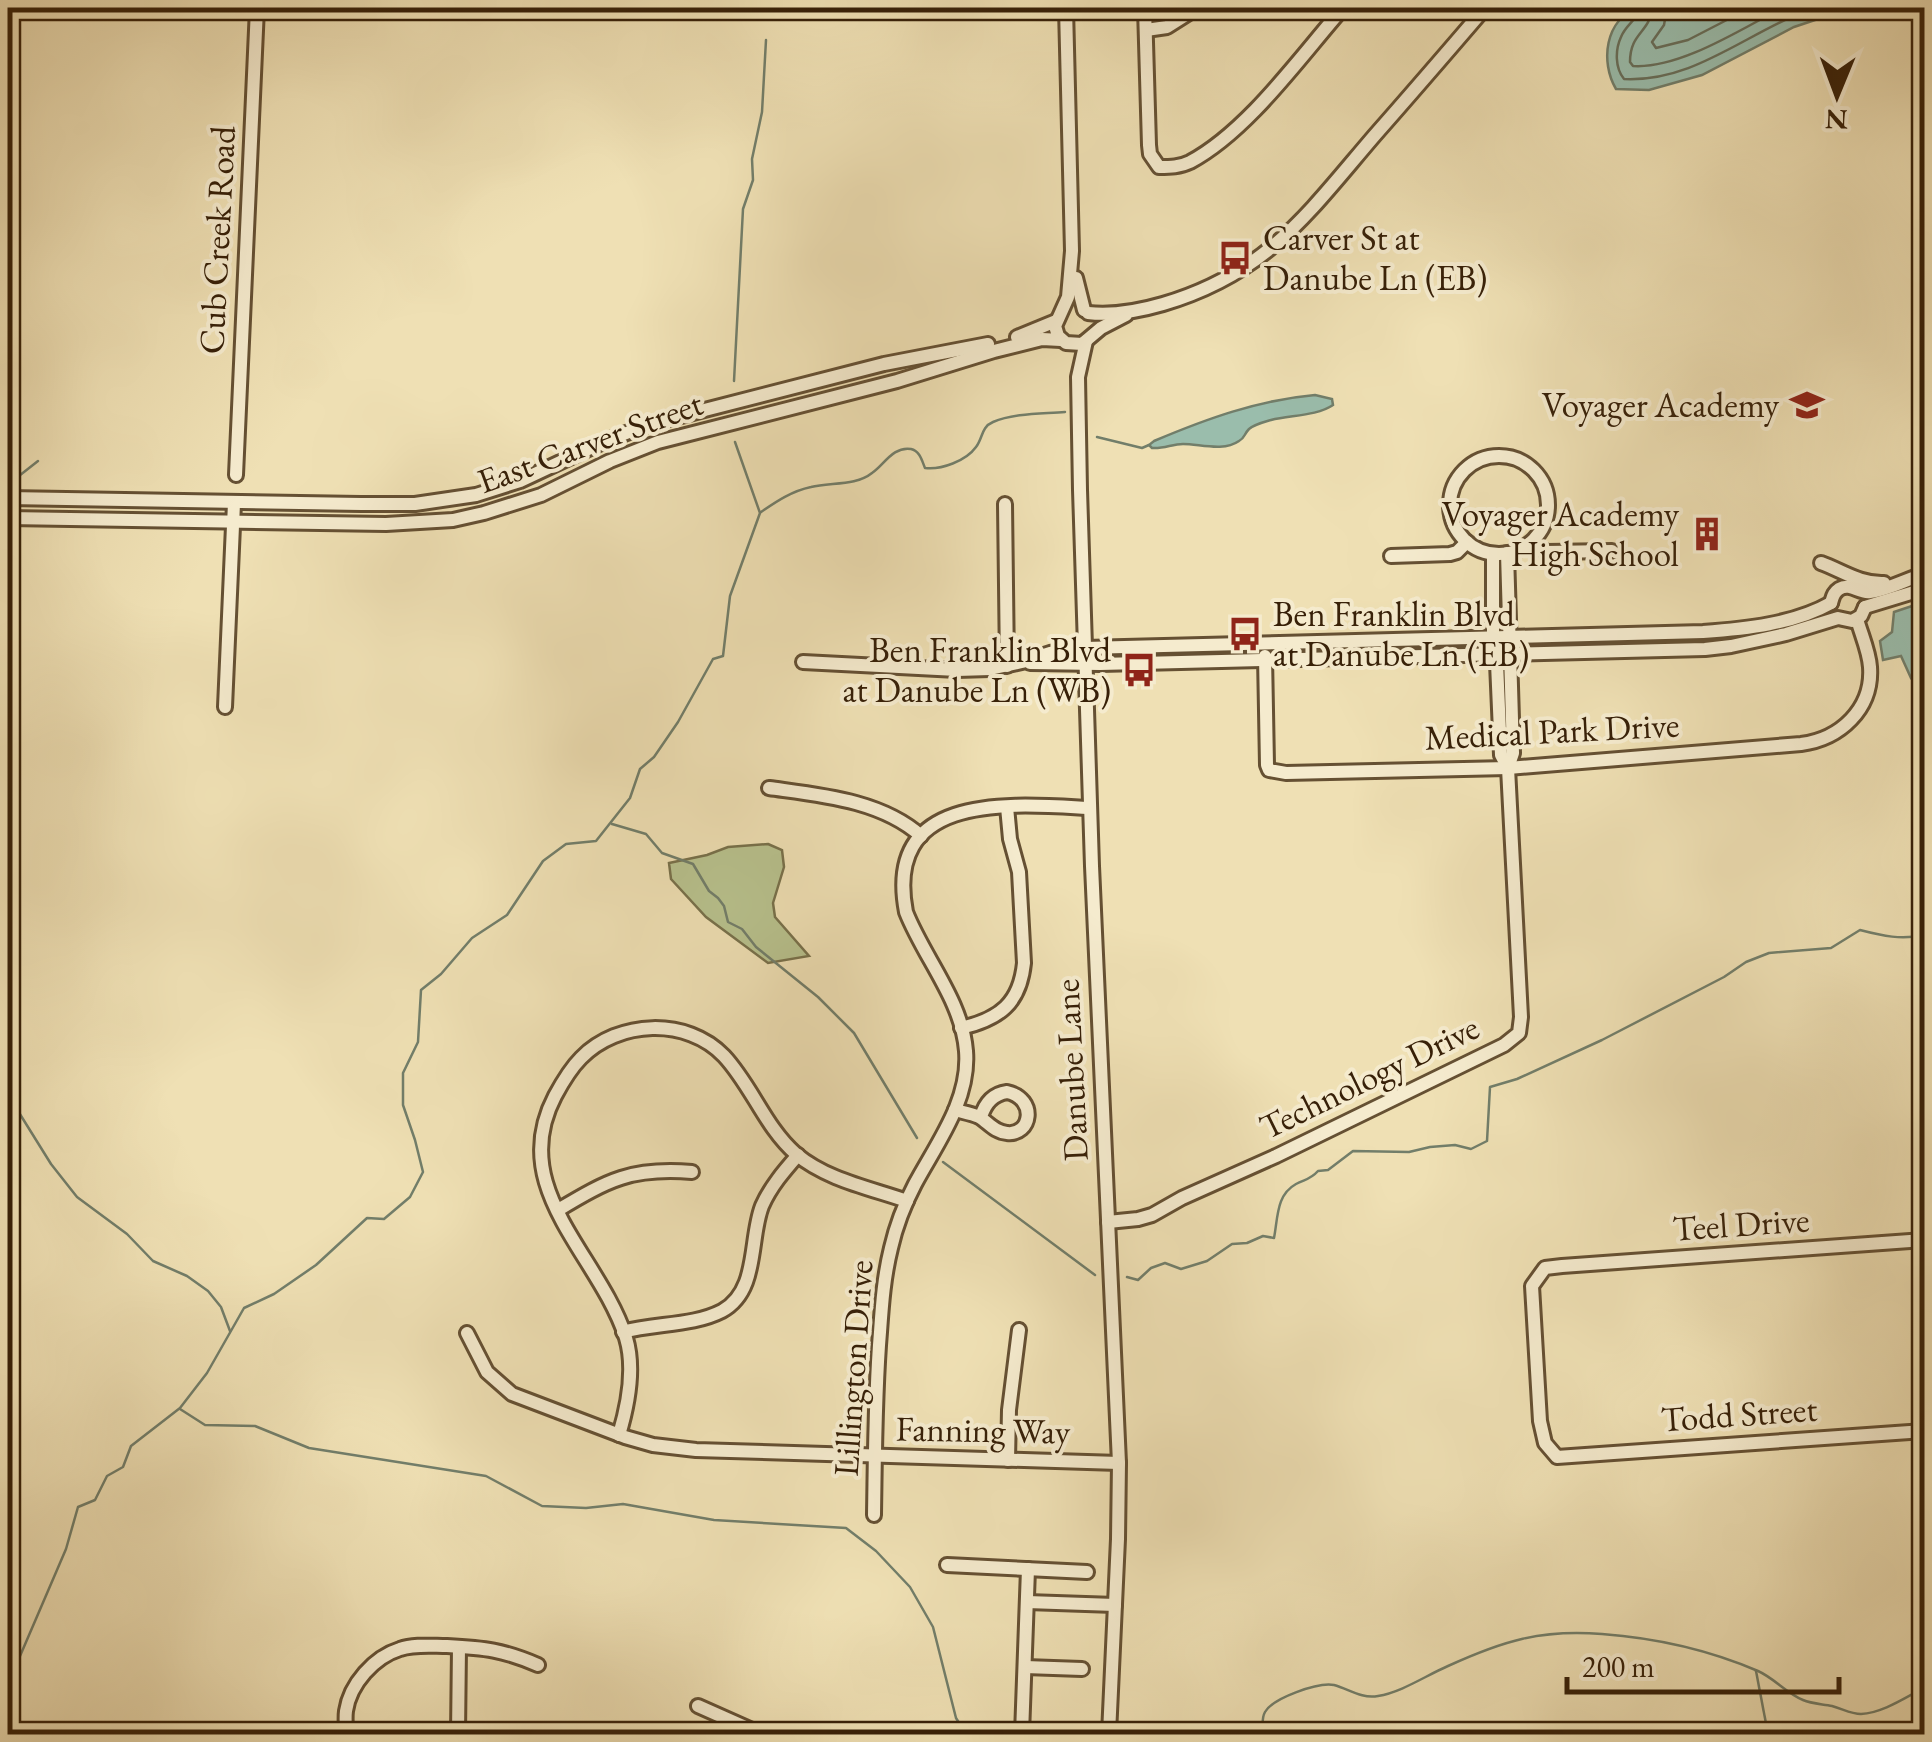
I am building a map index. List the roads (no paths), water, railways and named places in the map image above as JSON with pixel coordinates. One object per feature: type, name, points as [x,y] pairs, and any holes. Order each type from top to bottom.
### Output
[{"type":"street","name":"Cub Creek Road","points":[[236,475],[257,8]]},
{"type":"street","points":[[1066,8],[1072,251],[1070,291],[1056,331],[1063,342],[1076,345],[1135,311]]},
{"type":"street","points":[[1145,8],[1149,145],[1150,154],[1160,167],[1190,162],[1234,132],[1343,8]]},
{"type":"street","points":[[1146,30],[1167,27],[1197,8]]},
{"type":"street","points":[[1060,316],[1073,308],[1086,312],[1135,311],[1185,297],[1250,266],[1279,243],[1332,186],[1485,8]]},
{"type":"street","points":[[1072,251],[1078,291],[1093,323],[1089,338]]},
{"type":"street","name":"East Carver Street","points":[[8,498],[415,504],[476,495],[534,476],[650,424],[884,364],[1028,334],[1060,316]]},
{"type":"street","name":"East Carver Street","points":[[8,518],[412,524],[484,514],[541,494],[658,442],[897,381],[989,352],[1048,338],[1063,342]]},
{"type":"street","name":"Danube Lane","points":[[1077,403],[1080,362],[1089,338]]},
{"type":"street","name":"Danube Lane","points":[[1063,342],[1074,373],[1077,403],[1090,808],[1119,1463],[1109,1734]]},
{"type":"street","points":[[1494,456],[1527,465],[1542,481],[1548,514],[1530,543],[1500,553],[1484,551],[1467,542],[1454,524],[1450,501],[1464,471],[1494,456]]},
{"type":"street","points":[[225,707],[234,502]]},
{"type":"street","points":[[1006,504],[1007,666]]},
{"type":"street","points":[[1391,556],[1450,554],[1467,542]]},
{"type":"street","points":[[1530,543],[1547,552],[1612,550]]},
{"type":"street","name":"Technology Drive","points":[[1500,553],[1492,638],[1501,755],[1508,768]]},
{"type":"street","name":"Technology Drive","points":[[1108,1222],[1152,1215],[1504,1045],[1519,1033],[1522,1017],[1508,768],[1513,753],[1510,638],[1500,553]]},
{"type":"street","points":[[1821,563],[1870,583],[1906,580]]},
{"type":"street","points":[[1861,592],[1873,592],[1924,574]]},
{"type":"street","points":[[1861,613],[1865,599],[1861,592],[1845,587],[1836,592],[1831,603],[1833,612],[1848,621],[1924,589]]},
{"type":"street","points":[[803,662],[990,669],[1050,652],[1085,648],[1729,630],[1796,617],[1831,603]]},
{"type":"street","name":"Medical Park Drive","points":[[1265,644],[1270,770],[1286,773],[1508,768],[1801,744],[1827,738],[1852,721],[1866,692],[1870,666],[1861,613]]},
{"type":"street","points":[[1022,662],[1265,661],[1718,648],[1838,618]]},
{"type":"street","points":[[768,788],[864,806],[894,817],[921,836],[942,818],[969,809],[1090,808]]},
{"type":"street","points":[[962,1028],[984,1021],[1008,1006],[1023,977],[1019,872],[1010,839],[1008,806]]},
{"type":"street","name":"Lillington Drive","points":[[874,1514],[883,1288],[891,1246],[907,1201],[953,1116],[966,1069],[967,1054],[954,1005],[912,927],[903,897],[907,864],[921,836]]},
{"type":"street","points":[[619,1435],[629,1393],[629,1354],[623,1332],[551,1197],[540,1166],[540,1134],[548,1108],[580,1059],[611,1038],[631,1031],[658,1027],[694,1036],[726,1058],[786,1144],[798,1155],[834,1176],[907,1201]]},
{"type":"street","points":[[953,1116],[981,1117]]},
{"type":"street","points":[[623,1332],[705,1316],[726,1309],[733,1302],[751,1268],[763,1204],[798,1155]]},
{"type":"street","points":[[558,1210],[616,1178],[650,1171],[692,1172]]},
{"type":"street","name":"Teel Drive","points":[[1557,1457],[1545,1443],[1540,1421],[1532,1286],[1546,1268],[1924,1240]]},
{"type":"street","points":[[1008,1460],[1009,1410],[1019,1330]]},
{"type":"street","name":"Fanning Way","points":[[467,1333],[487,1372],[512,1394],[653,1445],[875,1457],[1119,1463]]},
{"type":"street","name":"Todd Street","points":[[1557,1457],[1924,1431]]},
{"type":"street","points":[[947,1565],[1088,1572]]},
{"type":"street","points":[[1028,1569],[1022,1734],[1057,1734]]},
{"type":"street","points":[[1026,1602],[1115,1605]]},
{"type":"street","points":[[346,1734],[346,1710],[352,1690],[379,1660],[400,1649],[427,1646],[498,1650],[538,1665]]},
{"type":"street","points":[[458,1734],[459,1647]]},
{"type":"street","points":[[1025,1667],[1082,1670]]},
{"type":"street","points":[[698,1706],[761,1734]]},
{"type":"water","points":[[1638,8],[1851,8],[1794,27],[1702,75],[1649,90],[1616,89],[1608,67],[1609,42],[1618,22]]},
{"type":"water","points":[[1315,395],[1332,399],[1333,405],[1257,424],[1233,444],[1156,448],[1149,445],[1233,412]]},
{"type":"water","points":[[1924,602],[1924,672],[1911,678],[1901,656],[1883,660],[1880,641],[1892,632],[1894,612]]},
{"type":"waterway","points":[[734,381],[743,209],[753,180],[766,40]]},
{"type":"waterway","points":[[761,512],[804,489],[866,477],[899,450],[914,450],[925,468],[946,466],[972,452],[993,422],[1019,415],[1065,412]]},
{"type":"waterway","points":[[1097,437],[1142,448],[1149,445]]},
{"type":"waterway","points":[[8,1684],[66,1549],[78,1507],[95,1500],[107,1476],[123,1467],[131,1446],[180,1408],[207,1373],[244,1308],[274,1294],[316,1265],[367,1218],[384,1219],[410,1197],[423,1172],[403,1105],[403,1073],[418,1042],[421,990],[441,974],[472,938],[507,915],[543,861],[566,844],[596,841],[630,798],[640,769],[654,757],[678,722],[713,659],[723,656],[730,596],[760,513],[735,442]]},
{"type":"waterway","points":[[10,483],[38,461]]},
{"type":"waterway","points":[[612,824],[646,834],[662,853],[693,864],[709,891],[724,906],[728,922],[742,929],[756,947],[818,997],[854,1033],[917,1138]]},
{"type":"waterway","points":[[1127,1277],[1138,1280],[1151,1268],[1165,1263],[1181,1269],[1207,1261],[1232,1244],[1263,1236],[1274,1238],[1279,1208],[1289,1189],[1318,1171],[1328,1170],[1353,1151],[1409,1152],[1455,1145],[1471,1149],[1487,1141],[1490,1087],[1517,1079],[1602,1040],[1746,962],[1769,953],[1831,948],[1860,930],[1892,937],[1924,935]]},
{"type":"waterway","points":[[8,1099],[77,1197],[127,1234],[153,1261],[187,1276],[208,1291],[221,1307],[230,1331]]},
{"type":"waterway","points":[[943,1162],[1095,1275]]},
{"type":"waterway","points":[[180,1409],[205,1425],[255,1426],[309,1448],[486,1476],[542,1506],[586,1508],[623,1504],[714,1520],[846,1528],[876,1551],[910,1587],[933,1627],[956,1718],[966,1734]]},
{"type":"waterway","points":[[1263,1734],[1265,1712],[1296,1692],[1334,1685],[1372,1697],[1387,1694],[1487,1650],[1560,1633],[1622,1636],[1701,1651],[1758,1671],[1803,1700],[1857,1714],[1886,1708],[1924,1688]]},
{"type":"waterway","points":[[1756,1671],[1768,1734]]},
{"type":"place","name":"Carver St at Danube Ln (EB)","points":[[1235,258]]},
{"type":"place","name":"Voyager Academy","points":[[1807,405]]},
{"type":"place","name":"Voyager Academy High School","points":[[1707,534]]},
{"type":"place","name":"Ben Franklin Blvd at Danube Ln (EB)","points":[[1245,634]]},
{"type":"place","name":"Ben Franklin Blvd at Danube Ln (WB)","points":[[1139,670]]}]
